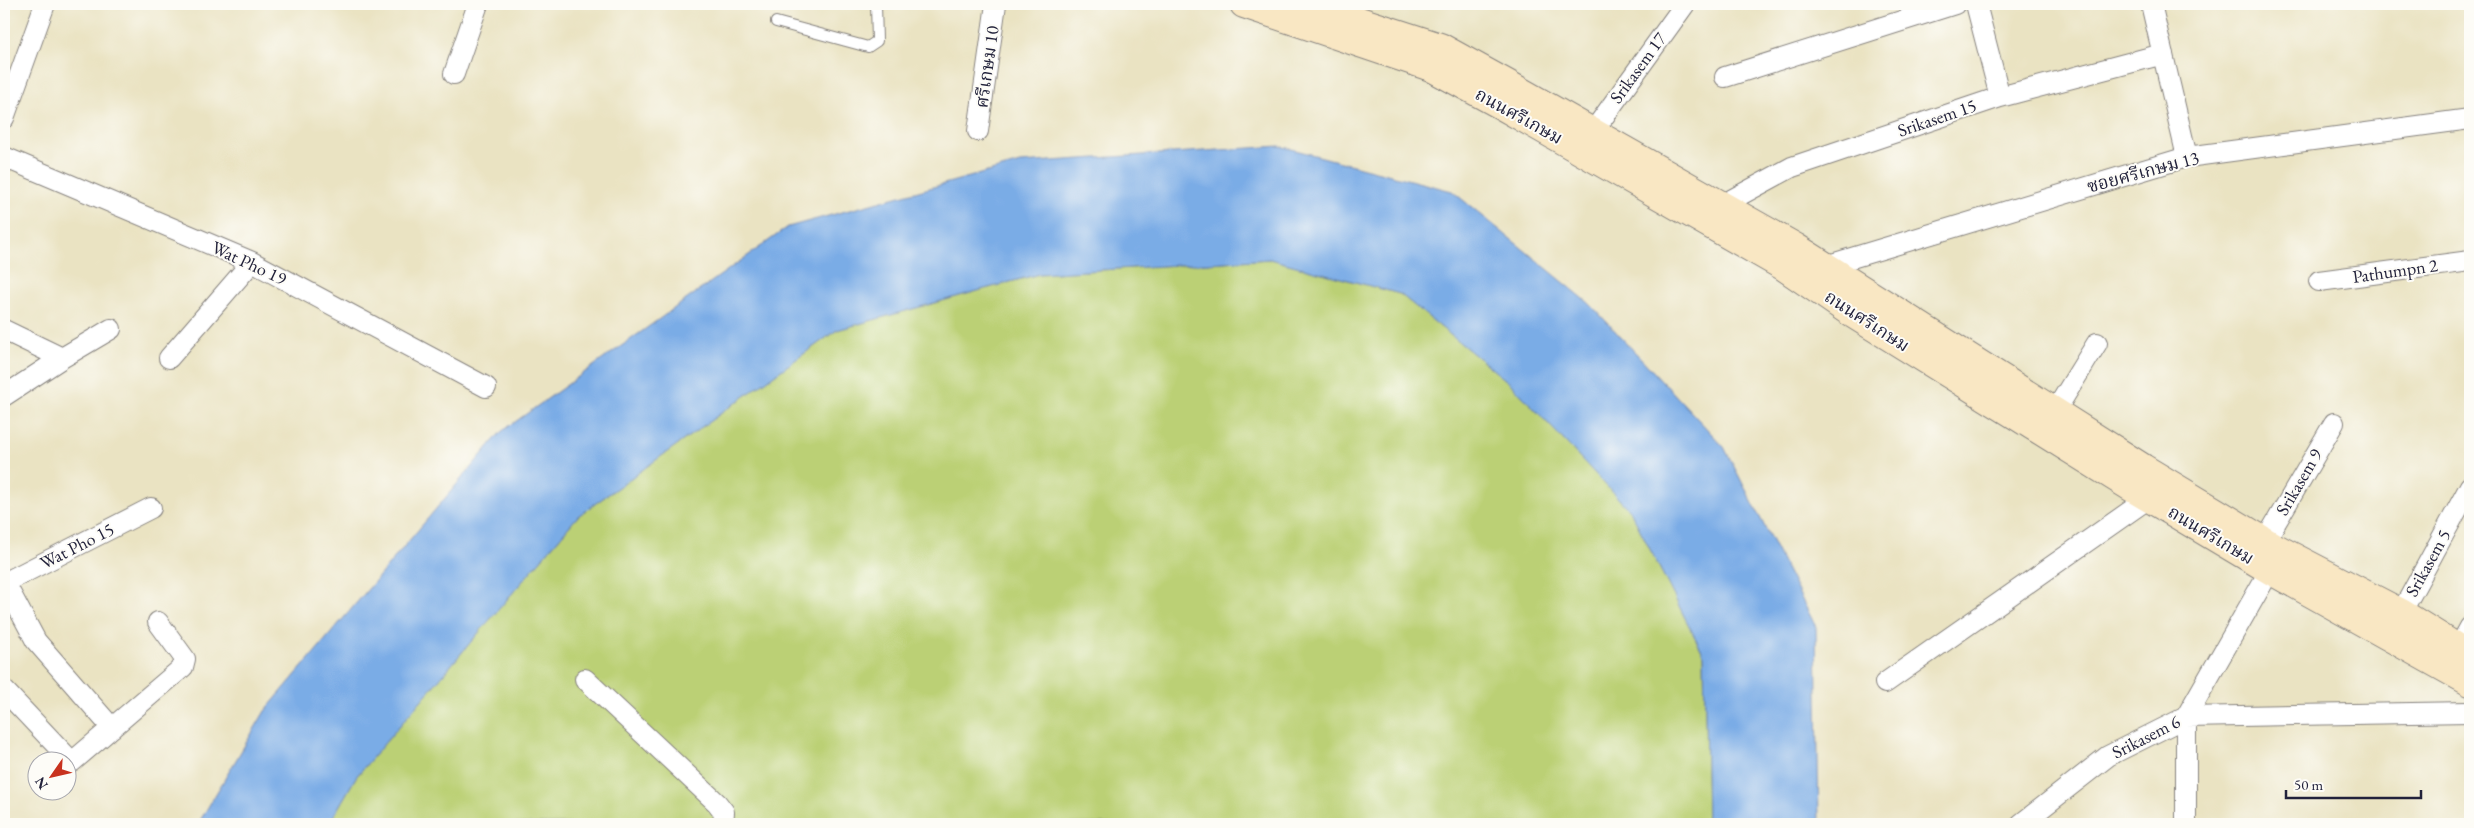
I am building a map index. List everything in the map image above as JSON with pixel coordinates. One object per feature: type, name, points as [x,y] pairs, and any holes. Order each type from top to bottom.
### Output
[{"type":"main road","name":"ถนนศรีเกษม","points":[[1244,4],[1404,47],[1440,47],[1666,173],[1825,266],[2054,413],[2265,541],[2401,613],[2466,644]]},
{"type":"main road","name":"ถนนศรีเกษม","points":[[1314,5],[1404,47],[1431,67],[1783,266],[1850,312],[2149,498],[2270,570],[2470,682]]},
{"type":"street","points":[[4,118],[45,4]]},
{"type":"street","points":[[454,74],[478,4]]},
{"type":"street","name":"ศรีเกษม 10","points":[[978,131],[996,4]]},
{"type":"street","name":"Srikasem 17","points":[[1592,133],[1685,4]]},
{"type":"street","points":[[1725,77],[1954,4]]},
{"type":"street","points":[[1976,4],[2000,97]]},
{"type":"street","points":[[2151,4],[2187,157]]},
{"type":"street","name":"Srikasem 15","points":[[1720,206],[1792,167],[2000,97],[2163,54]]},
{"type":"street","name":"ซอยศรีเกษม 13","points":[[1825,266],[2187,157],[2470,119]]},
{"type":"street","name":"Wat Pho 19","points":[[4,157],[252,262],[486,387]]},
{"type":"street","name":"Pathumpn 2","points":[[2320,281],[2470,261]]},
{"type":"street","points":[[169,358],[252,262]]},
{"type":"street","points":[[4,396],[111,329]]},
{"type":"street","points":[[4,330],[62,358]]},
{"type":"street","points":[[2054,413],[2097,343]]},
{"type":"street","name":"Srikasem 9","points":[[2265,541],[2334,423]]},
{"type":"street","name":"Srikasem 5","points":[[2401,613],[2470,486]]},
{"type":"street","points":[[1885,683],[2149,498]]},
{"type":"street","name":"Wat Pho 15","points":[[4,583],[151,508]]},
{"type":"street","name":"Srikasem 6","points":[[2021,824],[2108,756],[2186,717],[2270,570]]},
{"type":"street","points":[[4,583],[36,641],[112,728]]},
{"type":"street","points":[[4,690],[72,762],[183,667],[186,659],[158,622]]},
{"type":"street","points":[[585,679],[717,803],[724,812],[723,824]]},
{"type":"street","points":[[2186,824],[2186,717],[2470,712]]},
{"type":"lane","points":[[776,22],[868,47],[877,41],[876,4]]},
{"type":"green space","points":[[1270,259],[1400,294],[1512,385],[1631,512],[1704,655],[1707,824],[329,824],[356,777],[578,516],[837,330],[1039,274]]},
{"type":"water","points":[[1280,146],[1452,191],[1589,303],[1724,447],[1816,627],[1819,824],[1707,824],[1704,655],[1631,512],[1512,385],[1400,294],[1270,259],[1039,274],[837,330],[578,516],[356,777],[329,824],[198,824],[265,711],[501,432],[788,227],[1020,163]]}]
